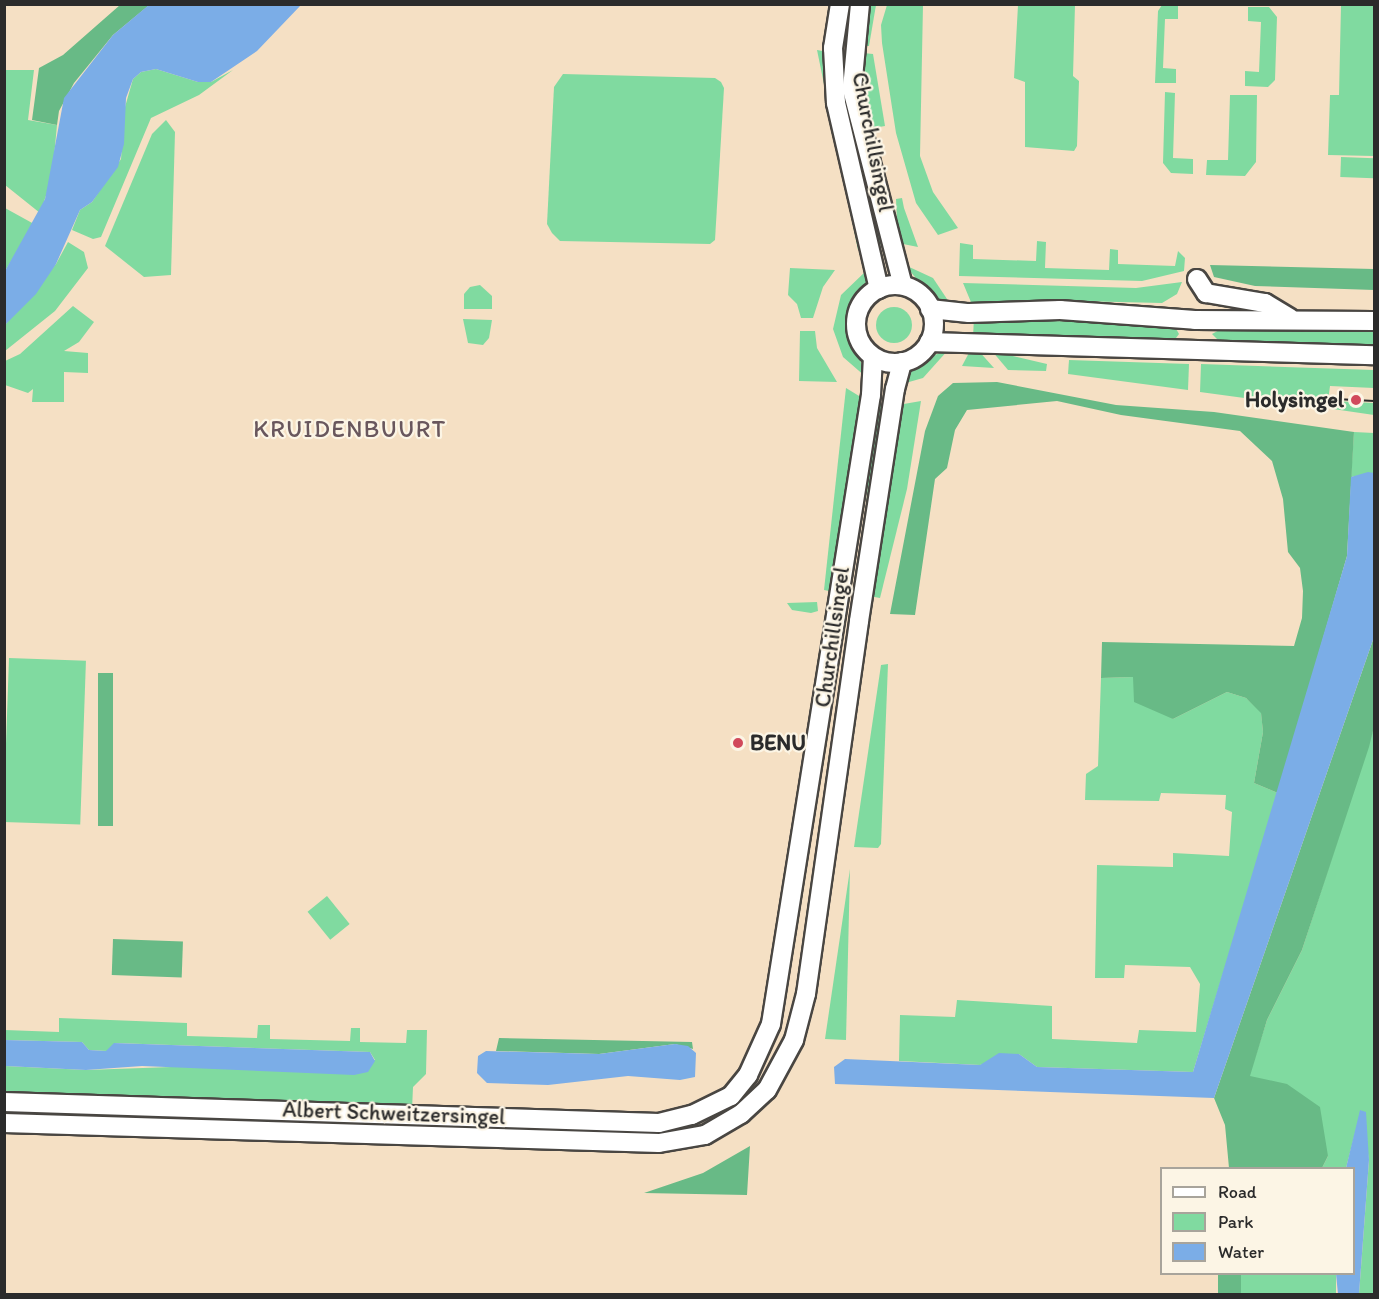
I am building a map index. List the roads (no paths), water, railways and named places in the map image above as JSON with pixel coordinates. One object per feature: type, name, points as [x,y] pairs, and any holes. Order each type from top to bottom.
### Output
[{"type":"street","name":"Churchillsingel","points":[[840,4],[833,48],[836,103],[879,289]]},
{"type":"street","name":"Churchillsingel","points":[[860,4],[852,89],[903,286]]},
{"type":"street","points":[[1197,279],[1206,293],[1266,303],[1290,318]]},
{"type":"street","points":[[903,286],[917,292],[930,309],[933,325],[929,342],[918,355],[902,362],[873,357],[861,344],[856,321],[861,304],[879,289],[903,286]]},
{"type":"street","points":[[930,309],[969,313],[1060,310],[1196,320],[1290,318],[1374,321]]},
{"type":"street","points":[[929,342],[1374,355]]},
{"type":"street","name":"Churchillsingel","points":[[748,1075],[771,1024],[869,407],[873,357]]},
{"type":"street","name":"Churchillsingel","points":[[767,1090],[794,1040],[806,994],[859,621],[895,389],[902,362]]},
{"type":"street","name":"Albert Schweitzersingel","points":[[4,1102],[659,1123],[692,1115],[730,1096],[748,1075]]},
{"type":"street","name":"Albert Schweitzersingel","points":[[4,1123],[659,1143],[705,1135],[741,1114],[767,1090]]},
{"type":"water","points":[[150,4],[301,5],[257,51],[211,82],[198,82],[156,69],[141,72],[133,79],[126,98],[124,144],[118,167],[92,202],[80,210],[56,264],[36,294],[5,325],[5,271],[45,199],[64,98],[113,35]]},
{"type":"water","points":[[1368,472],[1374,473],[1374,637],[1214,1098],[835,1084],[834,1067],[845,1059],[980,1065],[999,1053],[1019,1054],[1037,1067],[1193,1072],[1347,556],[1351,477]]},
{"type":"water","points":[[5,1040],[82,1042],[89,1050],[106,1051],[114,1043],[370,1052],[375,1061],[368,1072],[354,1075],[142,1066],[86,1070],[5,1066]]},
{"type":"water","points":[[675,1044],[688,1046],[696,1053],[695,1077],[680,1080],[628,1076],[548,1085],[487,1083],[477,1073],[478,1056],[486,1051],[599,1054]]},
{"type":"water","points":[[1360,1110],[1366,1112],[1369,1160],[1359,1294],[1338,1294],[1336,1275],[1355,1275],[1355,1167],[1346,1167]]},
{"type":"tram line","points":[[1336,399],[1374,401]]},
{"type":"place","name":"Holysingel","points":[[1356,400]]},
{"type":"place","name":"BENU","points":[[738,743]]},
{"type":"district","name":"KRUIDENBUURT","points":[[350,429]]}]
